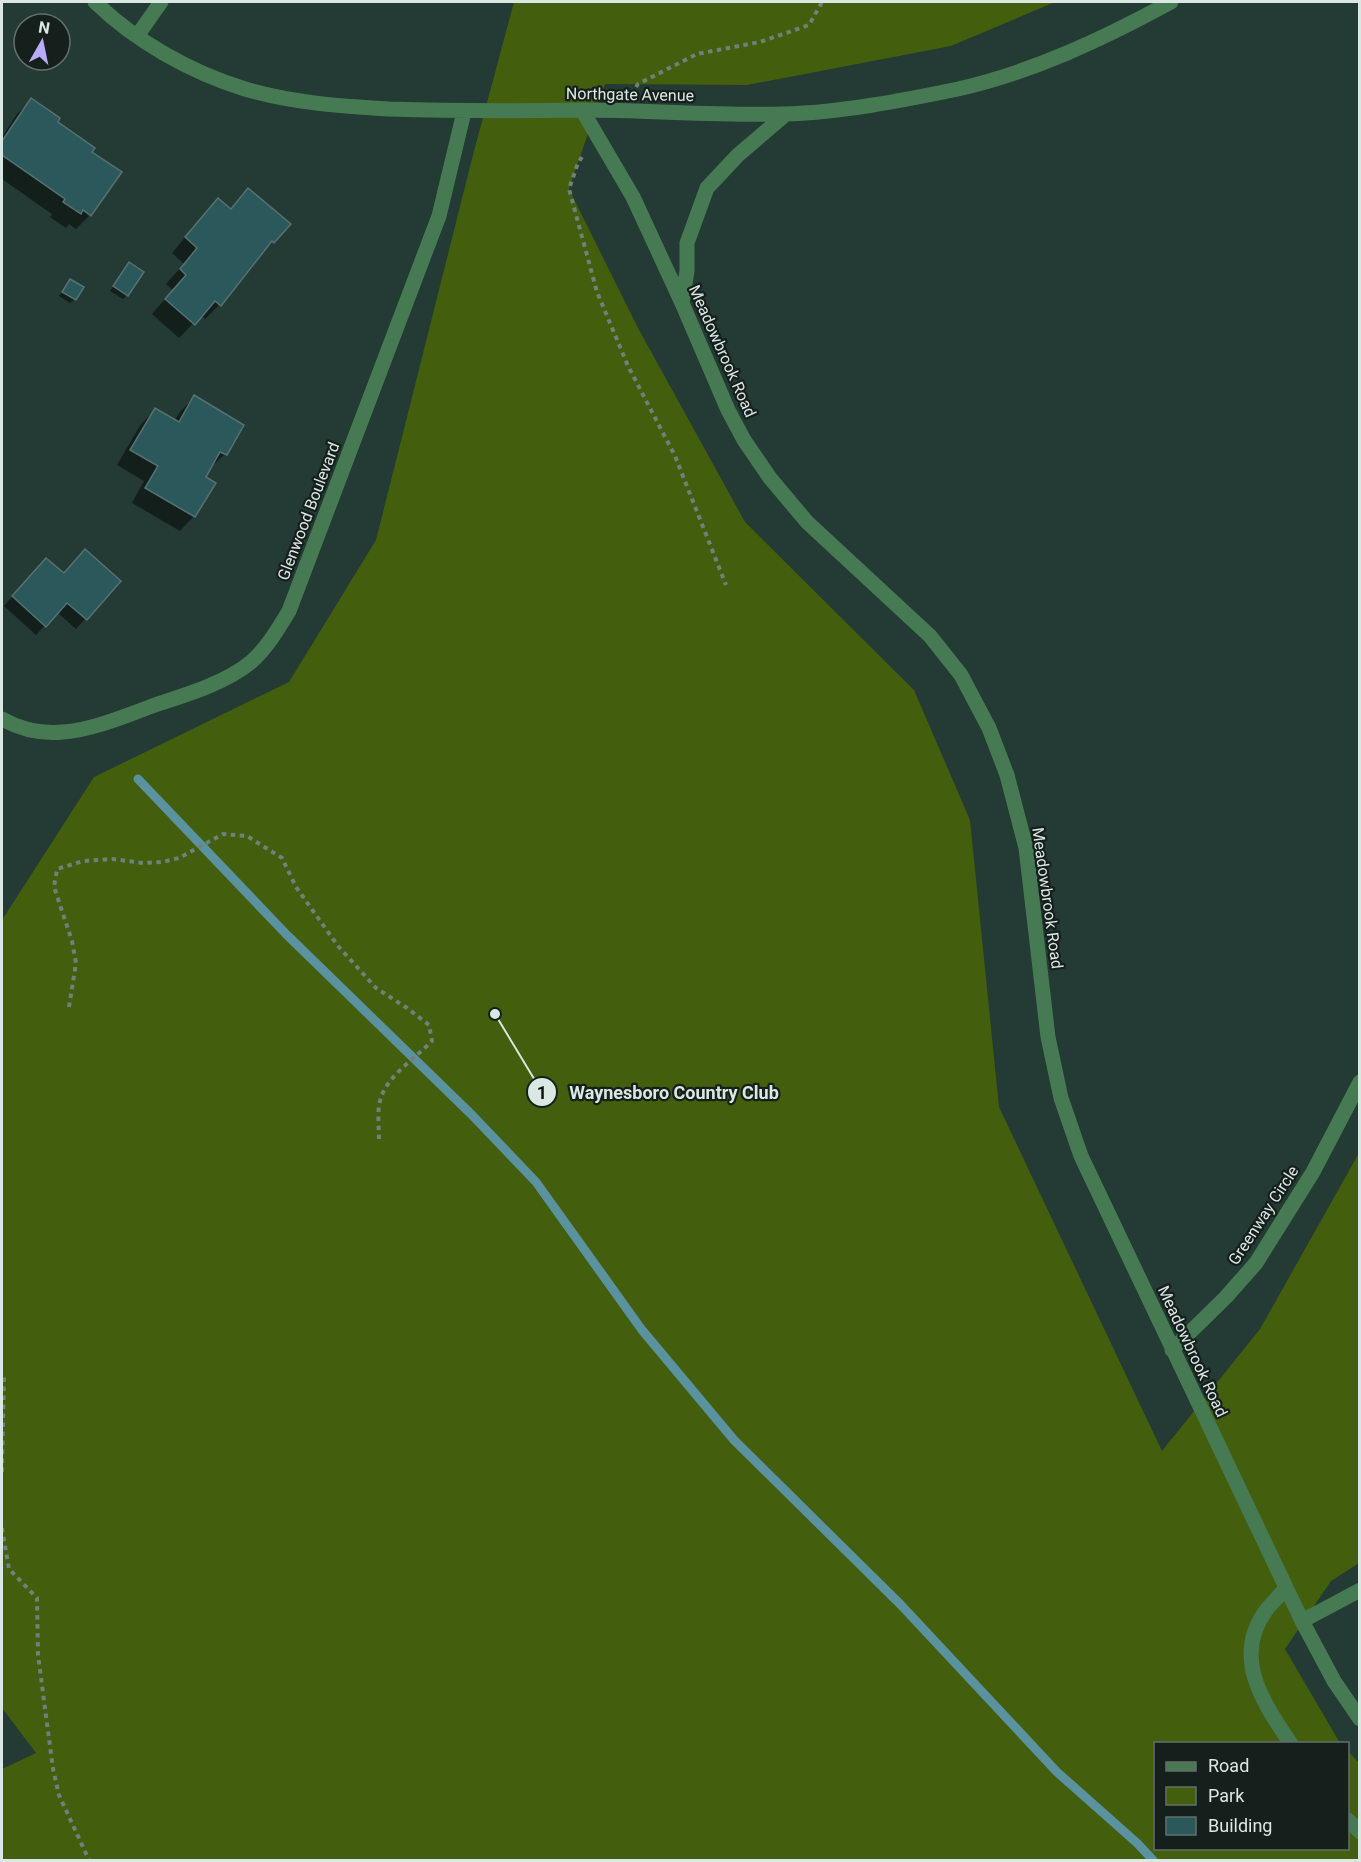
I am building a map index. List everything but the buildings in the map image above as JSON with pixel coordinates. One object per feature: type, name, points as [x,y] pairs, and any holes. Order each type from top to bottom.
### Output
[{"type":"street","name":"Northgate Avenue","points":[[94,2],[137,36],[184,64],[244,89],[286,99],[349,107],[464,112],[582,110],[786,114],[865,105],[959,89],[1044,63],[1113,34],[1171,2]]},
{"type":"street","points":[[137,36],[161,2]]},
{"type":"street","name":"Meadowbrook Road","points":[[582,110],[633,197],[728,410],[744,440],[770,478],[807,522],[930,636],[961,675],[989,728],[1007,776],[1026,848],[1048,1037],[1061,1098],[1081,1156],[1302,1621],[1334,1681],[1359,1719]]},
{"type":"street","name":"Glenwood Boulevard","points":[[2,719],[35,732],[63,732],[115,720],[210,686],[250,663],[267,645],[289,611],[435,227],[464,112]]},
{"type":"street","points":[[682,303],[687,271],[687,243],[707,188],[738,155],[786,114]]},
{"type":"street","name":"Greenway Circle","points":[[1172,1350],[1226,1297],[1256,1263],[1312,1172],[1359,1082]]},
{"type":"street","points":[[1286,1588],[1266,1610],[1253,1636],[1250,1657],[1254,1681],[1289,1742]]},
{"type":"street","points":[[1302,1621],[1359,1590]]},
{"type":"path","points":[[69,1007],[76,963],[72,940],[54,887],[57,869],[82,861],[112,859],[143,863],[162,862],[179,858],[223,834],[247,836],[282,858],[296,887],[338,946],[376,988],[429,1025],[432,1041],[384,1091],[379,1103],[379,1139]]},
{"type":"path","points":[[2,1472],[4,1377]]},
{"type":"path","points":[[2,1528],[9,1569],[37,1598],[38,1655],[53,1768],[59,1795],[89,1860]]},
{"type":"green space","points":[[514,2],[1055,2],[951,46],[747,85],[605,84],[569,189],[638,328],[745,522],[914,690],[970,820],[999,1107],[1162,1451],[1260,1329],[1359,1153],[1359,1563],[1331,1581],[1285,1649],[1339,1742],[1154,1742],[1154,1850],[1349,1850],[1349,1752],[1359,1763],[1359,1860],[2,1860],[2,1769],[36,1753],[2,1708],[2,920],[94,777],[289,682],[376,540]]},
{"type":"waterway","points":[[138,779],[286,934],[472,1115],[536,1182],[642,1330],[734,1440],[901,1605],[1057,1772],[1153,1860]]},
{"type":"place","name":"Waynesboro Country Club","points":[[495,1014]]}]
